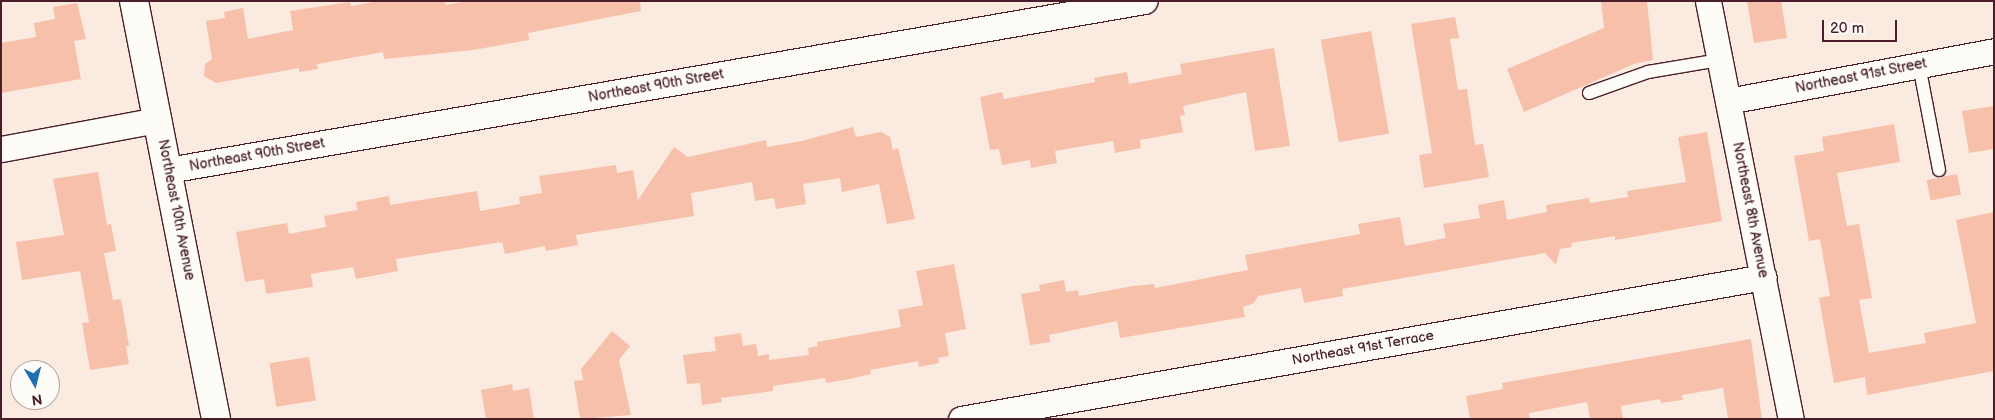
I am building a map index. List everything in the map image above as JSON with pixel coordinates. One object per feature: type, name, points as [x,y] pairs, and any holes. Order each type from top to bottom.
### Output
[{"type":"street","name":"Northeast 10th Avenue","points":[[134,1],[216,419]]},
{"type":"street","name":"Northeast 90th Street","points":[[168,170],[1144,1]]},
{"type":"street","name":"Northeast 8th Avenue","points":[[1708,1],[1791,419]]},
{"type":"street","name":"Northeast 91st Street","points":[[1728,101],[1994,51]]},
{"type":"street","points":[[1,149],[158,120]]},
{"type":"street","name":"Northeast 91st Terrace","points":[[962,419],[996,416],[1764,277]]},
{"type":"lane","points":[[1589,93],[1648,72],[1720,60]]},
{"type":"lane","points":[[1919,65],[1938,170]]},
{"type":"building","points":[[379,1],[445,1],[445,5],[468,1],[640,1],[641,11],[528,33],[529,40],[473,50],[384,59],[383,52],[317,64],[318,69],[299,72],[299,68],[216,83],[204,76],[205,64],[212,59],[206,21],[225,18],[224,12],[243,8],[248,39],[293,30],[290,11],[350,2],[351,6]]},
{"type":"building","points":[[1601,1],[1647,1],[1653,60],[1634,64],[1524,112],[1507,69],[1604,28]]},
{"type":"building","points":[[1747,1],[1781,1],[1787,38],[1754,43]]},
{"type":"building","points":[[77,3],[86,39],[74,41],[81,79],[1,93],[1,43],[36,37],[34,23],[55,19],[53,7]]},
{"type":"building","points":[[1455,17],[1459,38],[1450,39],[1458,90],[1467,89],[1475,145],[1483,144],[1489,177],[1424,188],[1419,155],[1432,153],[1411,24]]},
{"type":"building","points":[[1371,31],[1389,133],[1339,142],[1321,40]]},
{"type":"building","points":[[1274,48],[1290,146],[1255,151],[1246,92],[1183,106],[1185,115],[1180,116],[1183,132],[1140,140],[1141,148],[1115,153],[1113,141],[1055,151],[1057,163],[1031,168],[1030,160],[1002,165],[999,149],[990,150],[980,97],[1002,92],[1004,99],[1095,82],[1094,78],[1127,72],[1129,84],[1182,74],[1180,64]]},
{"type":"building","points":[[1994,106],[1994,149],[1969,153],[1962,111]]},
{"type":"building","points":[[1894,124],[1900,162],[1837,173],[1847,226],[1859,224],[1872,298],[1859,300],[1869,353],[1926,343],[1924,333],[1976,323],[1956,220],[1994,212],[1994,371],[1867,395],[1865,377],[1834,383],[1819,298],[1830,296],[1820,239],[1809,241],[1794,156],[1824,151],[1822,137]]},
{"type":"building","points":[[853,127],[856,137],[881,132],[890,137],[893,150],[898,148],[915,219],[887,224],[879,184],[842,192],[840,178],[803,184],[806,204],[776,209],[774,198],[755,201],[752,182],[691,193],[694,216],[576,235],[578,245],[546,251],[545,246],[505,254],[502,242],[396,259],[398,271],[356,279],[353,267],[311,274],[313,287],[266,294],[264,279],[245,282],[236,232],[287,223],[289,234],[326,227],[324,216],[357,210],[356,202],[389,196],[390,205],[477,191],[480,211],[520,204],[519,197],[542,193],[539,176],[616,165],[617,173],[633,170],[638,200],[674,147],[688,157],[766,140],[767,147],[802,141]]},
{"type":"building","points":[[1707,132],[1722,221],[1615,240],[1615,236],[1571,243],[1572,247],[1560,249],[1556,265],[1545,253],[1342,289],[1343,296],[1304,303],[1301,288],[1258,296],[1254,303],[1243,307],[1245,317],[1120,338],[1117,321],[1049,335],[1050,342],[1030,345],[1021,294],[1040,291],[1039,285],[1064,280],[1066,292],[1078,290],[1079,296],[1133,286],[1154,284],[1155,288],[1248,270],[1245,255],[1360,234],[1358,224],[1400,217],[1405,246],[1446,238],[1443,224],[1480,218],[1478,205],[1504,200],[1507,220],[1547,212],[1546,205],[1589,198],[1590,203],[1628,197],[1627,191],[1686,182],[1678,137]]},
{"type":"building","points":[[98,172],[107,225],[111,224],[116,251],[104,253],[113,300],[121,299],[129,346],[126,346],[129,364],[90,370],[82,323],[89,322],[80,271],[22,280],[16,242],[64,235],[53,179]]},
{"type":"building","points":[[1957,174],[1961,195],[1931,201],[1927,180]]},
{"type":"building","points":[[954,264],[966,329],[945,333],[949,356],[938,358],[939,363],[919,367],[918,361],[870,370],[871,374],[845,380],[826,383],[825,378],[773,386],[773,391],[721,398],[722,402],[702,405],[700,383],[687,384],[683,355],[716,351],[714,337],[741,333],[743,346],[756,344],[758,356],[769,354],[769,360],[809,355],[808,348],[818,346],[817,342],[901,327],[898,310],[923,305],[916,271]]},
{"type":"building","points":[[612,331],[630,346],[619,360],[631,415],[580,419],[574,381],[583,380],[581,369]]},
{"type":"building","points":[[1751,339],[1762,419],[1728,419],[1723,388],[1682,395],[1683,400],[1661,403],[1660,399],[1621,406],[1623,419],[1590,419],[1587,402],[1529,413],[1530,419],[1470,419],[1466,396],[1503,389],[1502,383]]},
{"type":"building","points":[[309,357],[316,400],[276,407],[269,363]]},
{"type":"building","points":[[512,384],[513,391],[529,388],[534,419],[486,419],[481,390]]}]
